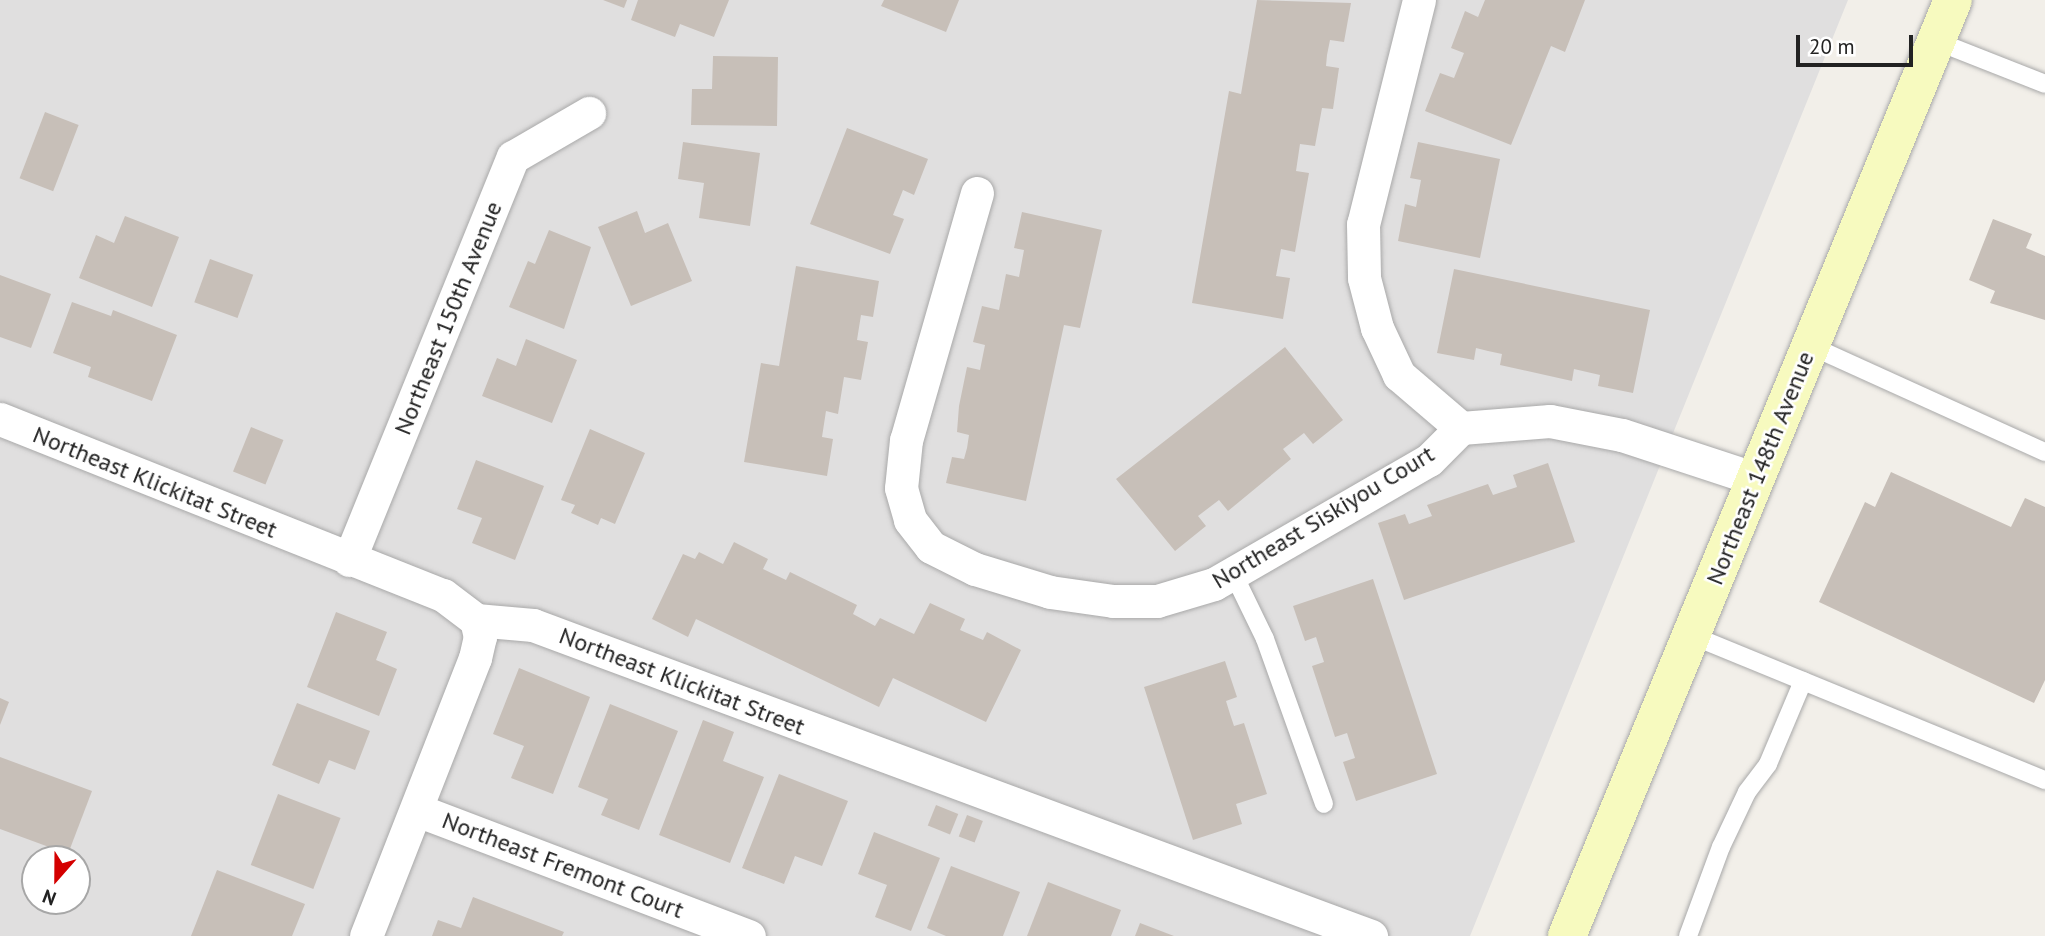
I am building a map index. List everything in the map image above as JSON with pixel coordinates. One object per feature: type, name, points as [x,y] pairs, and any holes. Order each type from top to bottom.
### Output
[{"type":"main road","name":"Northeast 148th Avenue","points":[[1567,936],[1953,0]]},
{"type":"street","points":[[1419,0],[1363,224],[1364,278],[1377,328],[1399,374],[1461,428],[1550,421],[1622,435],[1756,479]]},
{"type":"street","name":"Northeast 150th Avenue","points":[[349,560],[513,157],[589,113]]},
{"type":"street","name":"Northeast Siskiyou Court","points":[[977,193],[906,440],[901,488],[910,520],[931,547],[975,569],[1050,592],[1113,601],[1157,601],[1214,584],[1429,460],[1461,428]]},
{"type":"street","name":"Northeast Klickitat Street","points":[[0,419],[349,560],[443,595],[476,620],[533,625],[1371,936]]},
{"type":"street","points":[[366,936],[475,658],[480,637],[476,620]]},
{"type":"street","name":"Northeast Fremont Court","points":[[417,810],[749,936]]},
{"type":"lane","points":[[1936,41],[2045,84]]},
{"type":"lane","points":[[1811,346],[2045,452]]},
{"type":"lane","points":[[1233,573],[1265,639],[1324,804]]},
{"type":"lane","points":[[1691,635],[2045,780]]},
{"type":"lane","points":[[1688,936],[1721,847],[1747,792],[1768,764],[1803,681]]},
{"type":"shaded area","points":[[0,0],[1848,0],[1470,936],[0,936]]},
{"type":"building","points":[[603,0],[627,0],[624,8]]},
{"type":"building","points":[[638,0],[729,0],[714,37],[680,24],[675,37],[631,20]]},
{"type":"building","points":[[884,0],[959,0],[946,32],[881,6]]},
{"type":"building","points":[[1257,0],[1351,3],[1344,42],[1330,40],[1327,55],[1326,66],[1339,68],[1333,109],[1322,108],[1315,146],[1300,144],[1296,171],[1309,173],[1295,252],[1281,249],[1276,276],[1290,278],[1283,319],[1192,303],[1229,91],[1241,94]]},
{"type":"building","points":[[1485,0],[1585,0],[1565,52],[1551,46],[1511,145],[1425,111],[1440,73],[1454,78],[1464,53],[1451,48],[1465,11],[1478,17]]},
{"type":"building","points":[[713,56],[778,57],[777,126],[691,125],[692,89],[712,89]]},
{"type":"building","points":[[45,112],[79,125],[53,191],[20,178]]},
{"type":"building","points":[[847,128],[928,159],[914,195],[903,190],[893,215],[904,219],[890,254],[810,224]]},
{"type":"building","points":[[683,142],[760,153],[750,226],[699,218],[704,183],[678,179]]},
{"type":"building","points":[[1418,142],[1500,159],[1480,258],[1398,241],[1405,204],[1416,207],[1421,180],[1410,178]]},
{"type":"building","points":[[637,211],[645,233],[668,223],[692,281],[631,306],[598,227]]},
{"type":"building","points":[[1022,212],[1102,230],[1080,328],[1064,325],[1026,501],[946,483],[952,457],[964,459],[967,448],[969,435],[957,432],[959,406],[967,367],[980,370],[985,345],[973,342],[982,306],[999,310],[1006,274],[1019,277],[1024,250],[1014,248]]},
{"type":"building","points":[[125,216],[179,237],[152,307],[79,278],[96,235],[114,243]]},
{"type":"building","points":[[1993,219],[2032,234],[2026,248],[2045,256],[2045,320],[1990,303],[1995,291],[1969,280]]},
{"type":"building","points":[[549,230],[591,247],[564,329],[509,307],[528,261],[535,264]]},
{"type":"building","points":[[210,259],[253,275],[237,318],[194,302]]},
{"type":"building","points":[[796,266],[879,281],[873,317],[861,315],[857,340],[868,342],[861,380],[844,377],[838,414],[826,411],[822,437],[833,439],[827,476],[744,462],[761,363],[779,366]]},
{"type":"building","points":[[1454,269],[1650,310],[1633,393],[1598,386],[1600,375],[1574,369],[1572,381],[1500,365],[1502,354],[1476,348],[1474,360],[1437,353]]},
{"type":"building","points":[[0,275],[51,294],[31,348],[0,337]]},
{"type":"building","points":[[72,302],[111,316],[113,310],[177,335],[152,401],[88,377],[91,367],[53,353]]},
{"type":"building","points":[[526,339],[577,360],[552,423],[482,396],[497,358],[516,366]]},
{"type":"building","points":[[1285,347],[1343,420],[1313,444],[1304,433],[1283,449],[1291,459],[1228,511],[1219,500],[1198,516],[1206,526],[1175,551],[1116,479]]},
{"type":"building","points":[[251,427],[283,440],[265,485],[233,472]]},
{"type":"building","points":[[590,429],[645,453],[615,524],[601,518],[598,525],[571,513],[575,505],[561,500]]},
{"type":"building","points":[[476,460],[544,486],[515,560],[472,543],[482,518],[457,509]]},
{"type":"building","points":[[1548,463],[1575,542],[1404,600],[1378,523],[1405,514],[1409,524],[1432,516],[1427,505],[1488,484],[1493,495],[1517,487],[1513,475]]},
{"type":"building","points":[[1891,472],[2011,527],[2025,498],[2045,507],[2045,680],[2034,703],[1819,602],[1865,502],[1875,507]]},
{"type":"building","points":[[734,542],[768,559],[763,569],[786,580],[790,572],[857,605],[853,614],[875,626],[880,618],[914,634],[930,603],[965,619],[960,630],[983,640],[987,632],[1021,650],[986,722],[893,678],[879,707],[696,619],[688,637],[652,619],[683,554],[695,559],[699,552],[723,564]]},
{"type":"building","points":[[1373,579],[1437,774],[1356,801],[1343,762],[1355,758],[1347,733],[1335,737],[1312,666],[1324,662],[1316,637],[1305,641],[1293,606]]},
{"type":"building","points":[[336,612],[387,632],[376,660],[397,669],[379,716],[307,687]]},
{"type":"building","points":[[1225,661],[1237,697],[1226,701],[1230,714],[1234,726],[1244,723],[1267,794],[1236,804],[1242,824],[1193,840],[1144,687]]},
{"type":"building","points":[[519,668],[590,697],[553,794],[511,778],[524,746],[493,734]]},
{"type":"building","points":[[0,698],[9,702],[0,725]]},
{"type":"building","points":[[297,703],[370,731],[355,770],[329,760],[319,784],[272,765]]},
{"type":"building","points":[[610,704],[678,731],[639,830],[601,815],[608,799],[578,787]]},
{"type":"building","points":[[703,720],[734,732],[723,761],[764,777],[730,863],[659,835]]},
{"type":"building","points":[[0,757],[92,791],[71,845],[44,845],[0,829]]},
{"type":"building","points":[[779,774],[848,801],[822,866],[795,856],[784,884],[742,868]]},
{"type":"building","points":[[278,794],[341,818],[313,889],[251,865]]},
{"type":"building","points":[[936,805],[958,814],[950,834],[928,825]]},
{"type":"building","points":[[967,815],[983,821],[975,843],[959,836]]},
{"type":"building","points":[[874,832],[940,858],[911,931],[875,917],[887,885],[858,874]]},
{"type":"building","points":[[951,866],[1020,892],[1003,936],[946,936],[927,928]]},
{"type":"building","points":[[217,870],[305,904],[292,936],[191,936]]},
{"type":"building","points":[[1048,882],[1121,910],[1111,936],[1027,936]]},
{"type":"building","points":[[473,897],[564,932],[562,936],[432,936],[438,920],[461,928]]},
{"type":"building","points":[[1140,923],[1174,936],[1135,936]]}]
